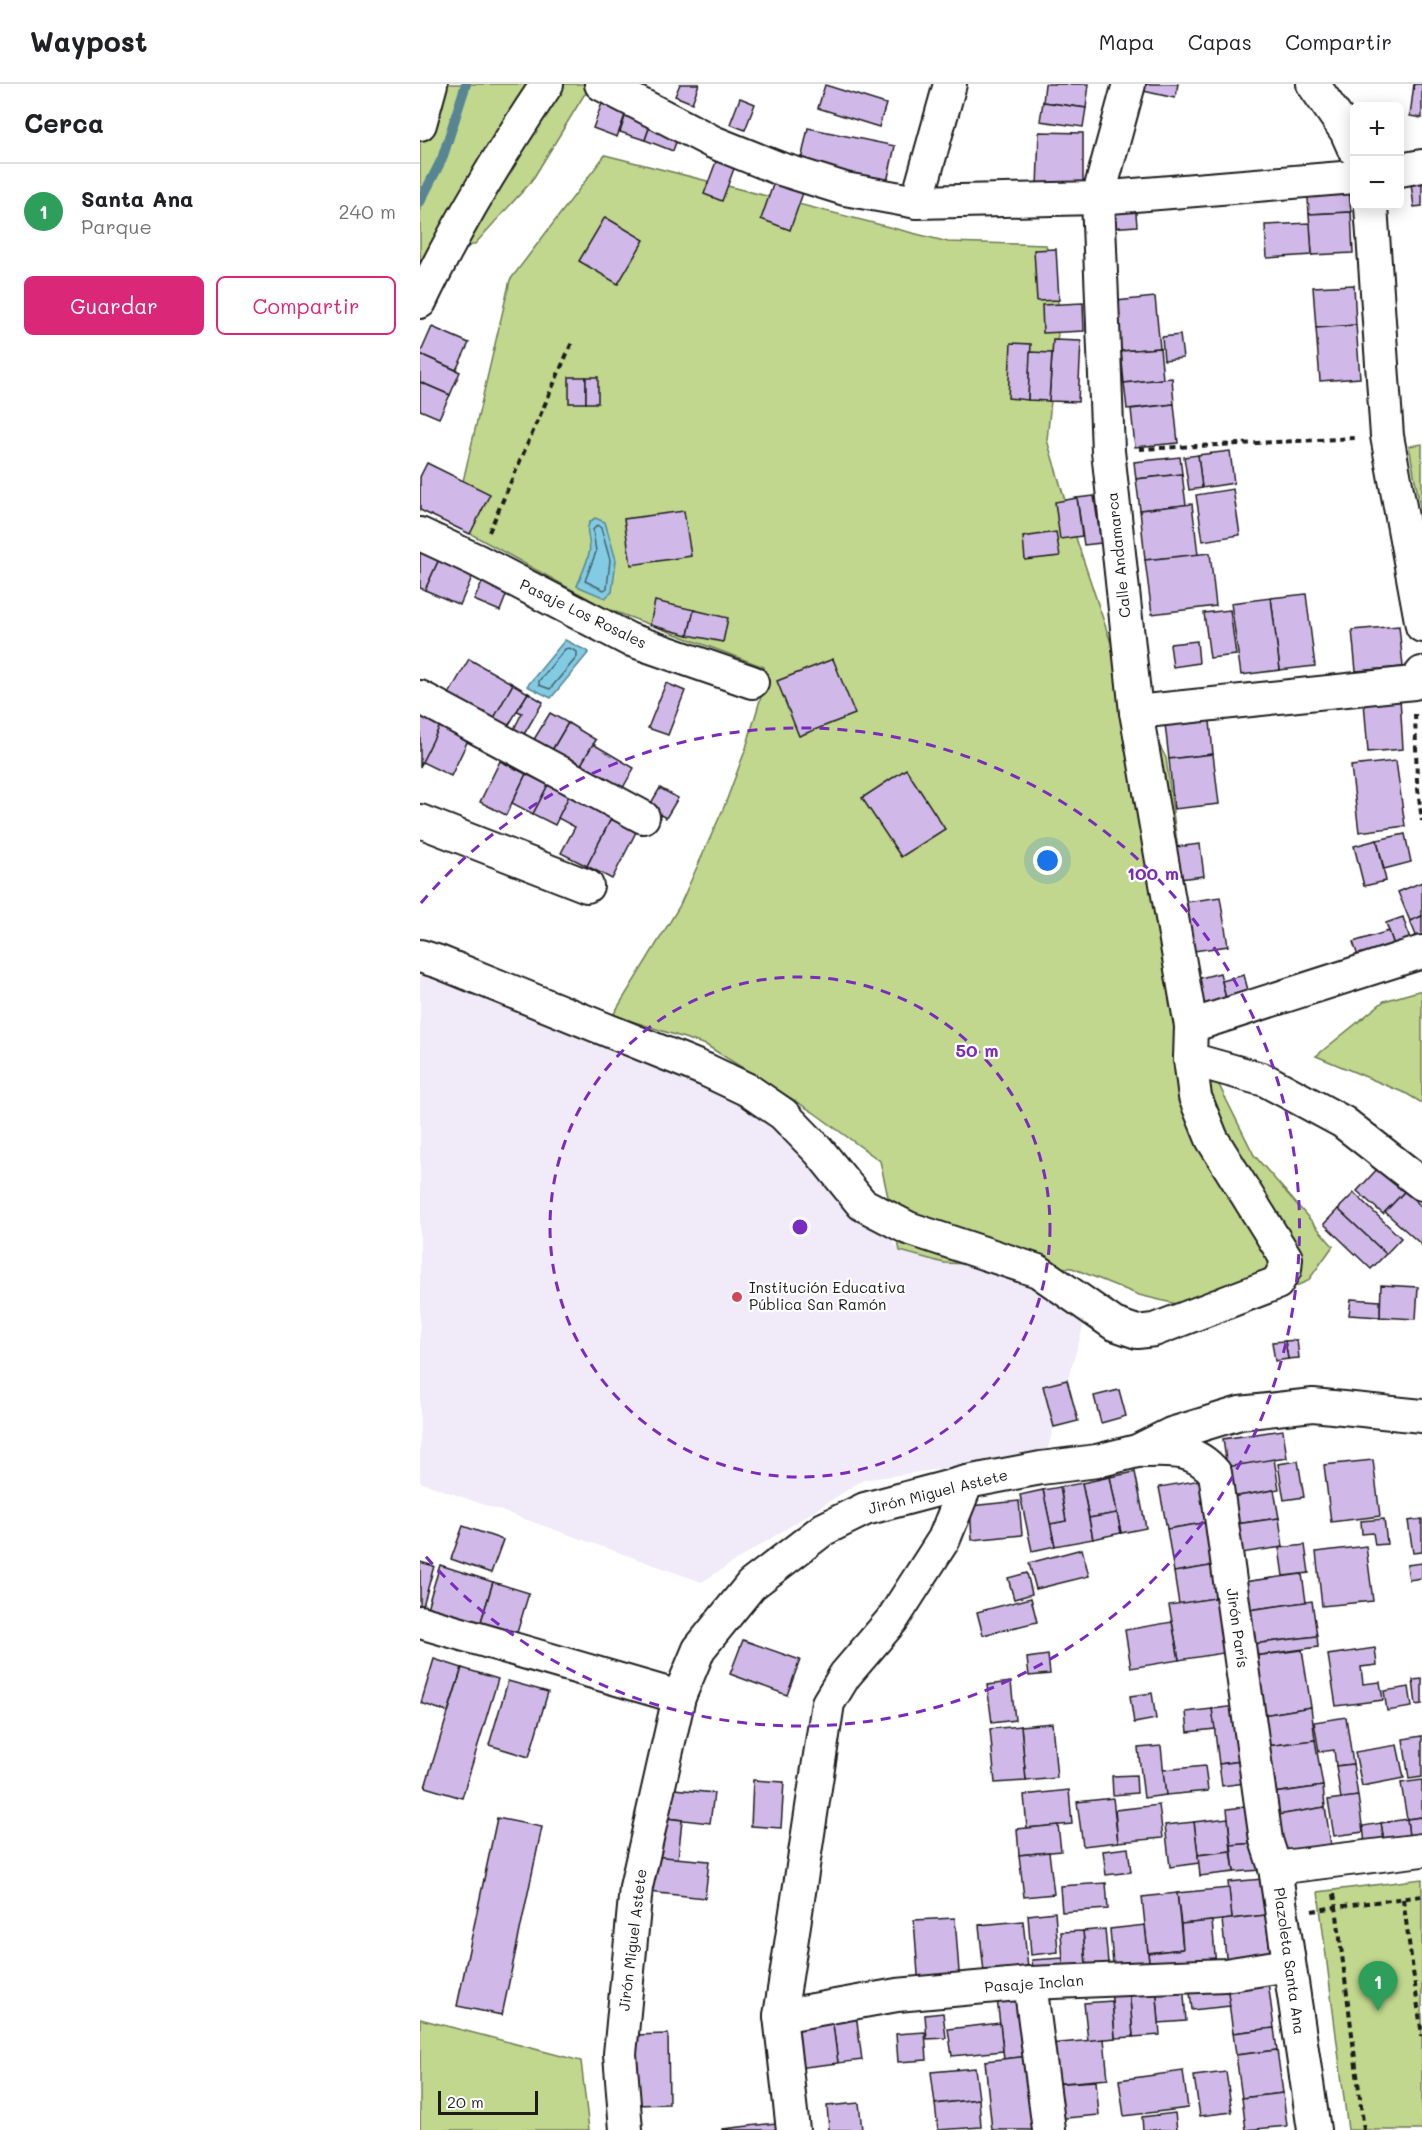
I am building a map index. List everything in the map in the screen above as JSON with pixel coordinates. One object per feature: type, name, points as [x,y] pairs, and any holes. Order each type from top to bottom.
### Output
[{"type":"street","points":[[420,124],[431,84]]},
{"type":"street","points":[[420,302],[450,242],[512,136],[547,84]]},
{"type":"street","points":[[601,84],[713,142],[778,168],[845,189],[917,202],[1098,198],[1350,177]]},
{"type":"street","points":[[917,202],[950,84]]},
{"type":"street","name":"Calle Andamarca","points":[[1129,84],[1098,198],[1108,451],[1136,712],[1191,1026]]},
{"type":"street","points":[[1313,84],[1350,140]]},
{"type":"street","points":[[1404,169],[1422,166]]},
{"type":"street","points":[[1371,210],[1387,436],[1422,626]]},
{"type":"street","name":"Pasaje Los Rosales","points":[[420,534],[476,560],[628,639],[752,682]]},
{"type":"street","points":[[1136,712],[1418,678]]},
{"type":"street","points":[[420,697],[643,817]]},
{"type":"street","points":[[420,821],[587,886]]},
{"type":"street","points":[[420,956],[706,1070],[748,1090],[783,1114],[819,1151],[862,1204],[908,1228],[1038,1271],[1114,1324],[1137,1332],[1154,1330],[1277,1283],[1285,1269],[1286,1258],[1212,1139],[1195,1098],[1190,1059],[1191,1026],[1422,952]]},
{"type":"street","points":[[1190,1059],[1265,1080],[1343,1122],[1422,1184]]},
{"type":"street","name":"Jirón Miguel Astete","points":[[626,2130],[620,2054],[636,1887],[679,1697],[699,1649],[751,1585],[824,1529],[865,1509],[968,1482],[1097,1461],[1137,1451],[1171,1434],[1240,1413],[1313,1405],[1422,1416]]},
{"type":"street","name":"Jirón París","points":[[1137,1451],[1174,1451],[1193,1455],[1206,1461],[1215,1473],[1266,1840],[1275,1868]]},
{"type":"street","points":[[793,2130],[780,2016],[828,1703],[845,1675],[892,1620],[944,1539],[968,1482]]},
{"type":"street","points":[[420,1622],[679,1697]]},
{"type":"street","name":"Plazoleta Santa Ana","points":[[1314,2130],[1275,1868],[1422,1850]]},
{"type":"street","name":"Pasaje Inclan","points":[[780,2016],[897,1995],[1030,1983],[1225,1975],[1289,1965]]},
{"type":"street","points":[[1030,1983],[1049,2130]]},
{"type":"path","points":[[476,560],[573,340]]},
{"type":"path","points":[[1108,451],[1387,436]]},
{"type":"path","points":[[1418,678],[1417,781],[1422,820]]},
{"type":"path","points":[[1327,1863],[1336,1907],[1364,2130]]},
{"type":"path","points":[[1282,1915],[1422,1896]]},
{"type":"path","points":[[1403,1899],[1422,2036]]},
{"type":"path","points":[[1416,1990],[1422,1989]]},
{"type":"shaded area","name":"Institución Educativa Pública San Ramón","points":[[420,970],[510,995],[809,1132],[900,1251],[944,1263],[1024,1270],[1084,1324],[1046,1454],[863,1480],[702,1582],[420,1482]]},
{"type":"green space","points":[[420,84],[602,84],[584,95],[531,182],[475,244],[420,268]]},
{"type":"green space","points":[[605,155],[948,242],[1046,245],[1060,313],[1047,440],[1078,544],[1118,664],[1166,758],[1205,1057],[1254,1155],[1333,1246],[1308,1281],[1226,1316],[1139,1295],[1072,1268],[944,1263],[900,1251],[880,1161],[813,1112],[706,1045],[613,1015],[679,907],[724,807],[746,748],[762,693],[764,667],[605,608],[453,524],[510,280]]},
{"type":"green space","points":[[1422,444],[1422,518],[1409,446]]},
{"type":"green space","points":[[1422,990],[1422,1103],[1407,1094],[1316,1056],[1384,1001]]},
{"type":"green space","points":[[1422,1879],[1422,2130],[1348,2130],[1318,1892]]},
{"type":"green space","points":[[420,2019],[581,2061],[589,2130],[420,2130]]},
{"type":"water","points":[[595,518],[605,522],[616,560],[612,592],[605,598],[577,586],[590,548],[588,525]]},
{"type":"water","points":[[565,640],[589,652],[551,698],[527,686]]},
{"type":"building","points":[[680,84],[699,84],[692,103],[675,96]]},
{"type":"building","points":[[1045,84],[1089,84],[1086,108],[1043,102]]},
{"type":"building","points":[[1135,84],[1178,84],[1175,98],[1134,89]]},
{"type":"building","points":[[1414,84],[1422,84],[1422,118],[1410,116]]},
{"type":"building","points":[[825,85],[886,104],[879,127],[818,108]]},
{"type":"building","points":[[605,95],[629,104],[617,137],[593,128]]},
{"type":"building","points":[[740,98],[755,104],[745,130],[730,124]]},
{"type":"building","points":[[1043,102],[1086,108],[1083,127],[1040,121]]},
{"type":"building","points":[[627,111],[652,120],[645,140],[620,132]]},
{"type":"building","points":[[652,120],[680,130],[673,151],[645,140]]},
{"type":"building","points":[[808,128],[895,146],[887,182],[800,165]]},
{"type":"building","points":[[1039,132],[1083,133],[1083,190],[1037,188]]},
{"type":"building","points":[[721,148],[739,155],[722,201],[704,194]]},
{"type":"building","points":[[1422,175],[1422,206],[1414,207],[1410,176]]},
{"type":"building","points":[[775,179],[804,190],[790,230],[761,219]]},
{"type":"building","points":[[1348,180],[1351,212],[1309,214],[1307,183]]},
{"type":"building","points":[[1135,201],[1137,226],[1108,228],[1106,204]]},
{"type":"building","points":[[1351,212],[1353,253],[1312,255],[1309,214]]},
{"type":"building","points":[[605,217],[644,240],[618,284],[579,261]]},
{"type":"building","points":[[1310,223],[1312,255],[1267,258],[1265,225]]},
{"type":"building","points":[[1056,249],[1059,300],[1037,301],[1034,250]]},
{"type":"building","points":[[1354,285],[1356,325],[1316,328],[1313,287]]},
{"type":"building","points":[[1155,297],[1160,348],[1121,351],[1116,301]]},
{"type":"building","points":[[1083,303],[1084,331],[1043,333],[1042,305]]},
{"type":"building","points":[[1356,325],[1360,378],[1320,381],[1316,328]]},
{"type":"building","points":[[432,327],[469,343],[456,370],[420,354]]},
{"type":"building","points":[[1180,335],[1183,358],[1164,360],[1162,337]]},
{"type":"building","points":[[1053,340],[1081,341],[1078,402],[1049,401]]},
{"type":"building","points":[[1011,343],[1031,344],[1028,400],[1008,398]]},
{"type":"building","points":[[1160,348],[1163,379],[1124,383],[1121,351]]},
{"type":"building","points":[[1030,352],[1052,353],[1049,401],[1028,400]]},
{"type":"building","points":[[420,354],[460,372],[450,395],[420,382]]},
{"type":"building","points":[[569,377],[586,377],[586,403],[569,403]]},
{"type":"building","points":[[586,377],[598,377],[598,403],[586,403]]},
{"type":"building","points":[[1172,378],[1174,404],[1127,409],[1124,383]]},
{"type":"building","points":[[420,382],[450,395],[439,418],[420,410]]},
{"type":"building","points":[[1174,404],[1178,443],[1135,447],[1131,409]]},
{"type":"building","points":[[1230,451],[1234,483],[1202,488],[1198,455]]},
{"type":"building","points":[[1198,455],[1202,488],[1189,490],[1184,457]]},
{"type":"building","points":[[1180,457],[1182,474],[1136,479],[1134,462]]},
{"type":"building","points":[[427,463],[490,494],[470,534],[420,510],[420,477]]},
{"type":"building","points":[[1182,474],[1186,505],[1140,510],[1136,479]]},
{"type":"building","points":[[1233,489],[1240,535],[1203,541],[1196,495]]},
{"type":"building","points":[[1094,496],[1101,543],[1084,545],[1077,498]]},
{"type":"building","points":[[1077,498],[1082,536],[1060,539],[1055,502]]},
{"type":"building","points":[[1192,504],[1198,555],[1145,560],[1140,510]]},
{"type":"building","points":[[684,511],[691,556],[631,565],[624,519]]},
{"type":"building","points":[[1056,532],[1060,556],[1025,560],[1023,537]]},
{"type":"building","points":[[420,546],[441,555],[425,590],[420,588]]},
{"type":"building","points":[[1210,553],[1216,606],[1152,614],[1145,560]]},
{"type":"building","points":[[441,555],[475,570],[460,605],[425,590]]},
{"type":"building","points":[[487,572],[511,583],[500,611],[474,600]]},
{"type":"building","points":[[1306,594],[1315,666],[1280,670],[1271,598]]},
{"type":"building","points":[[1271,598],[1280,670],[1241,675],[1231,603]]},
{"type":"building","points":[[655,601],[694,610],[688,635],[650,625]]},
{"type":"building","points":[[694,610],[728,618],[723,642],[688,635]]},
{"type":"building","points":[[1230,610],[1236,655],[1210,658],[1204,613]]},
{"type":"building","points":[[1399,626],[1403,667],[1356,671],[1352,630]]},
{"type":"building","points":[[1197,641],[1199,663],[1173,667],[1170,644]]},
{"type":"building","points":[[469,659],[513,684],[493,720],[449,694]]},
{"type":"building","points":[[833,659],[855,714],[799,736],[777,681]]},
{"type":"building","points":[[666,683],[685,691],[668,735],[648,728]]},
{"type":"building","points":[[513,684],[528,693],[507,728],[493,720]]},
{"type":"building","points":[[528,693],[543,702],[523,736],[513,731],[522,713],[517,711]]},
{"type":"building","points":[[1400,698],[1403,749],[1368,752],[1364,702]]},
{"type":"building","points":[[1209,710],[1213,754],[1169,759],[1164,715]]},
{"type":"building","points":[[420,712],[442,722],[420,767]]},
{"type":"building","points":[[550,713],[568,723],[551,752],[533,741]]},
{"type":"building","points":[[442,722],[470,736],[451,776],[422,762]]},
{"type":"building","points":[[568,723],[596,740],[579,768],[551,752]]},
{"type":"building","points":[[593,744],[634,768],[620,793],[579,768]]},
{"type":"building","points":[[1213,754],[1219,804],[1174,809],[1169,759]]},
{"type":"building","points":[[500,761],[526,774],[506,815],[480,802]]},
{"type":"building","points":[[1396,761],[1405,826],[1359,832],[1351,766]]},
{"type":"building","points":[[906,769],[945,829],[901,857],[862,798]]},
{"type":"building","points":[[526,774],[548,785],[533,814],[512,803]]},
{"type":"building","points":[[548,785],[569,796],[555,825],[533,814]]},
{"type":"building","points":[[660,788],[678,798],[666,818],[648,808]]},
{"type":"building","points":[[569,796],[612,817],[587,866],[561,853],[575,827],[558,818]]},
{"type":"building","points":[[612,817],[637,830],[612,879],[587,866]]},
{"type":"building","points":[[1405,834],[1411,862],[1384,869],[1377,840]]},
{"type":"building","points":[[1377,840],[1386,881],[1364,886],[1354,846]]},
{"type":"building","points":[[1200,844],[1204,876],[1179,879],[1176,847]]},
{"type":"building","points":[[1422,882],[1422,916],[1410,921],[1398,892]]},
{"type":"building","points":[[1220,897],[1228,946],[1187,952],[1180,903]]},
{"type":"building","points":[[1422,916],[1422,938],[1418,940],[1410,921]]},
{"type":"building","points":[[1403,917],[1411,942],[1395,948],[1386,923]]},
{"type":"building","points":[[1389,931],[1395,948],[1359,959],[1353,942]]},
{"type":"building","points":[[1220,973],[1227,1003],[1197,1011],[1189,981]]},
{"type":"building","points":[[1244,975],[1250,998],[1227,1003],[1222,981]]},
{"type":"building","points":[[1379,1167],[1405,1191],[1383,1214],[1357,1191]]},
{"type":"building","points":[[1405,1191],[1422,1207],[1422,1245],[1385,1212]]},
{"type":"building","points":[[1354,1193],[1401,1238],[1386,1254],[1338,1209]]},
{"type":"building","points":[[1338,1209],[1386,1254],[1371,1269],[1324,1224]]},
{"type":"building","points":[[1381,1285],[1418,1287],[1416,1319],[1380,1317]]},
{"type":"building","points":[[1351,1299],[1380,1301],[1380,1317],[1349,1315]]},
{"type":"building","points":[[1297,1340],[1299,1358],[1288,1359],[1285,1341]]},
{"type":"building","points":[[1285,1341],[1288,1359],[1275,1361],[1272,1342]]},
{"type":"building","points":[[1067,1380],[1078,1421],[1054,1427],[1043,1386]]},
{"type":"building","points":[[1119,1390],[1126,1416],[1101,1423],[1094,1396]]},
{"type":"building","points":[[1283,1430],[1287,1458],[1227,1467],[1223,1439]]},
{"type":"building","points":[[1274,1459],[1279,1489],[1232,1497],[1227,1467]]},
{"type":"building","points":[[1373,1460],[1380,1516],[1331,1522],[1324,1465]]},
{"type":"building","points":[[1298,1461],[1304,1497],[1284,1500],[1278,1464]]},
{"type":"building","points":[[1135,1472],[1146,1528],[1121,1533],[1110,1477]]},
{"type":"building","points":[[1110,1477],[1117,1513],[1089,1518],[1082,1483]]},
{"type":"building","points":[[1201,1480],[1209,1522],[1167,1529],[1159,1487]]},
{"type":"building","points":[[1082,1483],[1093,1539],[1055,1546],[1050,1524],[1066,1521],[1060,1487]]},
{"type":"building","points":[[1060,1487],[1066,1521],[1050,1524],[1043,1490]]},
{"type":"building","points":[[1043,1490],[1055,1546],[1032,1551],[1020,1495]]},
{"type":"building","points":[[1274,1490],[1279,1518],[1236,1524],[1232,1497]]},
{"type":"building","points":[[1019,1501],[1022,1535],[972,1540],[970,1506]]},
{"type":"building","points":[[1117,1513],[1121,1533],[1093,1539],[1089,1518]]},
{"type":"building","points":[[1279,1518],[1283,1547],[1241,1553],[1236,1524]]},
{"type":"building","points":[[1384,1519],[1387,1544],[1375,1545],[1373,1533],[1362,1534],[1361,1521]]},
{"type":"building","points":[[1422,1519],[1422,1552],[1413,1553],[1408,1521]]},
{"type":"building","points":[[1209,1522],[1216,1565],[1174,1572],[1167,1529]]},
{"type":"building","points":[[463,1526],[503,1540],[491,1573],[451,1559]]},
{"type":"building","points":[[1305,1545],[1309,1573],[1283,1576],[1279,1548]]},
{"type":"building","points":[[1366,1546],[1373,1601],[1322,1606],[1316,1552]]},
{"type":"building","points":[[1082,1549],[1089,1576],[1036,1589],[1029,1563]]},
{"type":"building","points":[[420,1562],[434,1566],[423,1606],[420,1606]]},
{"type":"building","points":[[1422,1563],[1422,1578],[1409,1580],[1407,1565]]},
{"type":"building","points":[[440,1565],[493,1582],[480,1625],[427,1608]]},
{"type":"building","points":[[1216,1565],[1221,1597],[1179,1604],[1174,1572]]},
{"type":"building","points":[[1027,1573],[1032,1594],[1014,1599],[1008,1578]]},
{"type":"building","points":[[1302,1574],[1306,1602],[1248,1610],[1243,1582]]},
{"type":"building","points":[[493,1582],[529,1593],[516,1636],[480,1625]]},
{"type":"building","points":[[1221,1597],[1230,1652],[1179,1660],[1169,1605]]},
{"type":"building","points":[[1031,1598],[1037,1622],[983,1635],[977,1612]]},
{"type":"building","points":[[1312,1601],[1317,1636],[1253,1644],[1248,1610]]},
{"type":"building","points":[[1172,1622],[1179,1660],[1131,1668],[1125,1630]]},
{"type":"building","points":[[1317,1636],[1318,1647],[1254,1656],[1253,1644]]},
{"type":"building","points":[[743,1640],[800,1660],[787,1695],[730,1674]]},
{"type":"building","points":[[1375,1648],[1377,1665],[1361,1667],[1363,1684],[1380,1682],[1383,1700],[1336,1706],[1328,1655]]},
{"type":"building","points":[[1302,1650],[1311,1707],[1263,1715],[1254,1656]]},
{"type":"building","points":[[1048,1655],[1050,1674],[1029,1676],[1027,1658]]},
{"type":"building","points":[[434,1659],[462,1668],[448,1712],[421,1703]]},
{"type":"building","points":[[462,1668],[498,1679],[462,1798],[425,1787]]},
{"type":"building","points":[[1422,1679],[1422,1704],[1416,1705],[1413,1680]]},
{"type":"building","points":[[508,1681],[548,1692],[529,1757],[489,1745]]},
{"type":"building","points":[[1011,1682],[1015,1720],[992,1723],[987,1685]]},
{"type":"building","points":[[1409,1687],[1412,1707],[1387,1711],[1384,1691]]},
{"type":"building","points":[[1152,1693],[1156,1719],[1134,1723],[1130,1696]]},
{"type":"building","points":[[1236,1706],[1242,1761],[1219,1764],[1212,1709]]},
{"type":"building","points":[[1311,1707],[1315,1740],[1267,1746],[1263,1715]]},
{"type":"building","points":[[1212,1709],[1215,1729],[1188,1732],[1186,1712]]},
{"type":"building","points":[[1346,1717],[1353,1764],[1336,1766],[1334,1750],[1319,1752],[1314,1722]]},
{"type":"building","points":[[1052,1723],[1057,1778],[1026,1781],[1021,1726]]},
{"type":"building","points":[[1021,1726],[1026,1781],[995,1783],[990,1729]]},
{"type":"building","points":[[1422,1736],[1422,1777],[1409,1779],[1403,1739]]},
{"type":"building","points":[[1315,1740],[1323,1786],[1274,1793],[1267,1746]]},
{"type":"building","points":[[1397,1745],[1404,1778],[1362,1786],[1355,1752]]},
{"type":"building","points":[[1161,1746],[1166,1795],[1144,1798],[1138,1748]]},
{"type":"building","points":[[1242,1761],[1245,1783],[1222,1786],[1219,1764]]},
{"type":"building","points":[[1353,1764],[1358,1796],[1341,1799],[1336,1766]]},
{"type":"building","points":[[1205,1766],[1208,1791],[1166,1795],[1163,1770]]},
{"type":"building","points":[[1136,1775],[1137,1793],[1113,1795],[1112,1776]]},
{"type":"building","points":[[753,1780],[784,1782],[781,1828],[751,1826]]},
{"type":"building","points":[[1422,1780],[1422,1817],[1407,1819],[1401,1783]]},
{"type":"building","points":[[1323,1786],[1325,1807],[1278,1815],[1274,1793]]},
{"type":"building","points":[[664,1788],[714,1793],[710,1823],[657,1817]]},
{"type":"building","points":[[1069,1790],[1072,1824],[1027,1828],[1024,1795]]},
{"type":"building","points":[[1358,1796],[1363,1832],[1334,1836],[1328,1800]]},
{"type":"building","points":[[1113,1798],[1118,1842],[1083,1846],[1077,1802]]},
{"type":"building","points":[[1159,1805],[1163,1838],[1118,1842],[1115,1810]]},
{"type":"building","points":[[1254,1806],[1258,1843],[1231,1845],[1227,1809]]},
{"type":"building","points":[[1325,1807],[1331,1845],[1283,1852],[1278,1815]]},
{"type":"building","points":[[657,1817],[682,1820],[678,1859],[652,1856]]},
{"type":"building","points":[[1422,1817],[1422,1835],[1409,1837],[1407,1819]]},
{"type":"building","points":[[497,1818],[542,1827],[502,2015],[457,2006]]},
{"type":"building","points":[[1228,1818],[1231,1851],[1198,1855],[1194,1822]]},
{"type":"building","points":[[1407,1819],[1409,1837],[1384,1841],[1381,1823]]},
{"type":"building","points":[[1194,1822],[1199,1863],[1170,1867],[1165,1825]]},
{"type":"building","points":[[1381,1823],[1384,1841],[1365,1844],[1363,1826]]},
{"type":"building","points":[[1058,1825],[1061,1851],[1019,1855],[1017,1829]]},
{"type":"building","points":[[1258,1843],[1261,1870],[1234,1872],[1231,1845]]},
{"type":"building","points":[[1128,1848],[1131,1872],[1106,1875],[1103,1851]]},
{"type":"building","points":[[1231,1851],[1234,1872],[1200,1876],[1198,1855]]},
{"type":"building","points":[[1049,1852],[1054,1894],[1024,1897],[1019,1855]]},
{"type":"building","points":[[652,1856],[709,1861],[705,1898],[649,1892]]},
{"type":"building","points":[[1263,1879],[1266,1915],[1232,1919],[1228,1882]]},
{"type":"building","points":[[1106,1883],[1108,1909],[1062,1912],[1060,1886]]},
{"type":"building","points":[[1229,1888],[1232,1919],[1181,1924],[1177,1893]]},
{"type":"building","points":[[1177,1893],[1183,1949],[1148,1953],[1142,1897]]},
{"type":"building","points":[[1055,1912],[1058,1952],[1031,1955],[1028,1915]]},
{"type":"building","points":[[1266,1915],[1271,1961],[1227,1966],[1222,1920]]},
{"type":"building","points":[[955,1918],[960,1985],[919,1988],[914,1920]]},
{"type":"building","points":[[1023,1921],[1029,1978],[985,1982],[979,1925]]},
{"type":"building","points":[[1212,1921],[1216,1966],[1150,1972],[1148,1953],[1183,1949],[1181,1924]]},
{"type":"building","points":[[1145,1925],[1150,1972],[1114,1976],[1110,1929]]},
{"type":"building","points":[[1105,1929],[1109,1974],[1087,1976],[1083,1931]]},
{"type":"building","points":[[1083,1931],[1087,1976],[1064,1977],[1061,1932]]},
{"type":"building","points":[[1063,1958],[1064,1977],[1034,1979],[1032,1960]]},
{"type":"building","points":[[1267,1974],[1274,2028],[1233,2033],[1226,1980]]},
{"type":"building","points":[[1226,1980],[1230,2006],[1192,2010],[1189,1984]]},
{"type":"building","points":[[1183,1983],[1186,2021],[1159,2023],[1156,1985]]},
{"type":"building","points":[[1156,1985],[1160,2035],[1133,2037],[1129,1987]]},
{"type":"building","points":[[1022,1987],[1030,2056],[1004,2059],[996,1990]]},
{"type":"building","points":[[1129,1987],[1133,2037],[1115,2038],[1111,1989]]},
{"type":"building","points":[[1112,2001],[1115,2038],[1088,2041],[1084,2003]]},
{"type":"building","points":[[943,2013],[946,2038],[927,2039],[925,2015]]},
{"type":"building","points":[[856,2014],[862,2060],[838,2063],[832,2017]]},
{"type":"building","points":[[832,2017],[838,2063],[797,2068],[791,2022]]},
{"type":"building","points":[[1000,2023],[1003,2051],[952,2056],[948,2029]]},
{"type":"building","points":[[1274,2028],[1277,2050],[1236,2055],[1233,2033]]},
{"type":"building","points":[[925,2032],[927,2060],[898,2062],[896,2034]]},
{"type":"building","points":[[668,2034],[669,2104],[635,2105],[634,2035]]},
{"type":"building","points":[[1104,2039],[1108,2079],[1052,2084],[1049,2044]]},
{"type":"building","points":[[1277,2050],[1283,2093],[1242,2098],[1236,2055]]},
{"type":"building","points":[[1030,2056],[1039,2130],[992,2130],[985,2061]]},
{"type":"building","points":[[975,2068],[979,2099],[935,2104],[931,2072]]},
{"type":"building","points":[[1183,2071],[1188,2108],[1124,2116],[1119,2080]]},
{"type":"building","points":[[1226,2072],[1232,2112],[1200,2116],[1194,2076]]},
{"type":"building","points":[[1096,2081],[1099,2115],[1055,2119],[1052,2084]]},
{"type":"building","points":[[1283,2093],[1287,2126],[1246,2130],[1242,2098]]},
{"type":"building","points":[[979,2099],[981,2127],[938,2130],[935,2104]]},
{"type":"building","points":[[859,2103],[862,2130],[829,2130],[827,2106]]},
{"type":"building","points":[[1175,2113],[1177,2130],[1143,2130],[1142,2117]]},
{"type":"building","points":[[776,2123],[777,2130],[723,2130],[723,2129]]},
{"type":"waterway","points":[[420,202],[442,159],[466,84]]},
{"type":"place","name":"Institución Educativa Pública San Ramón","points":[[737,1297]]},
{"type":"place","name":"Santa Ana","points":[[1378,2011]]}]
